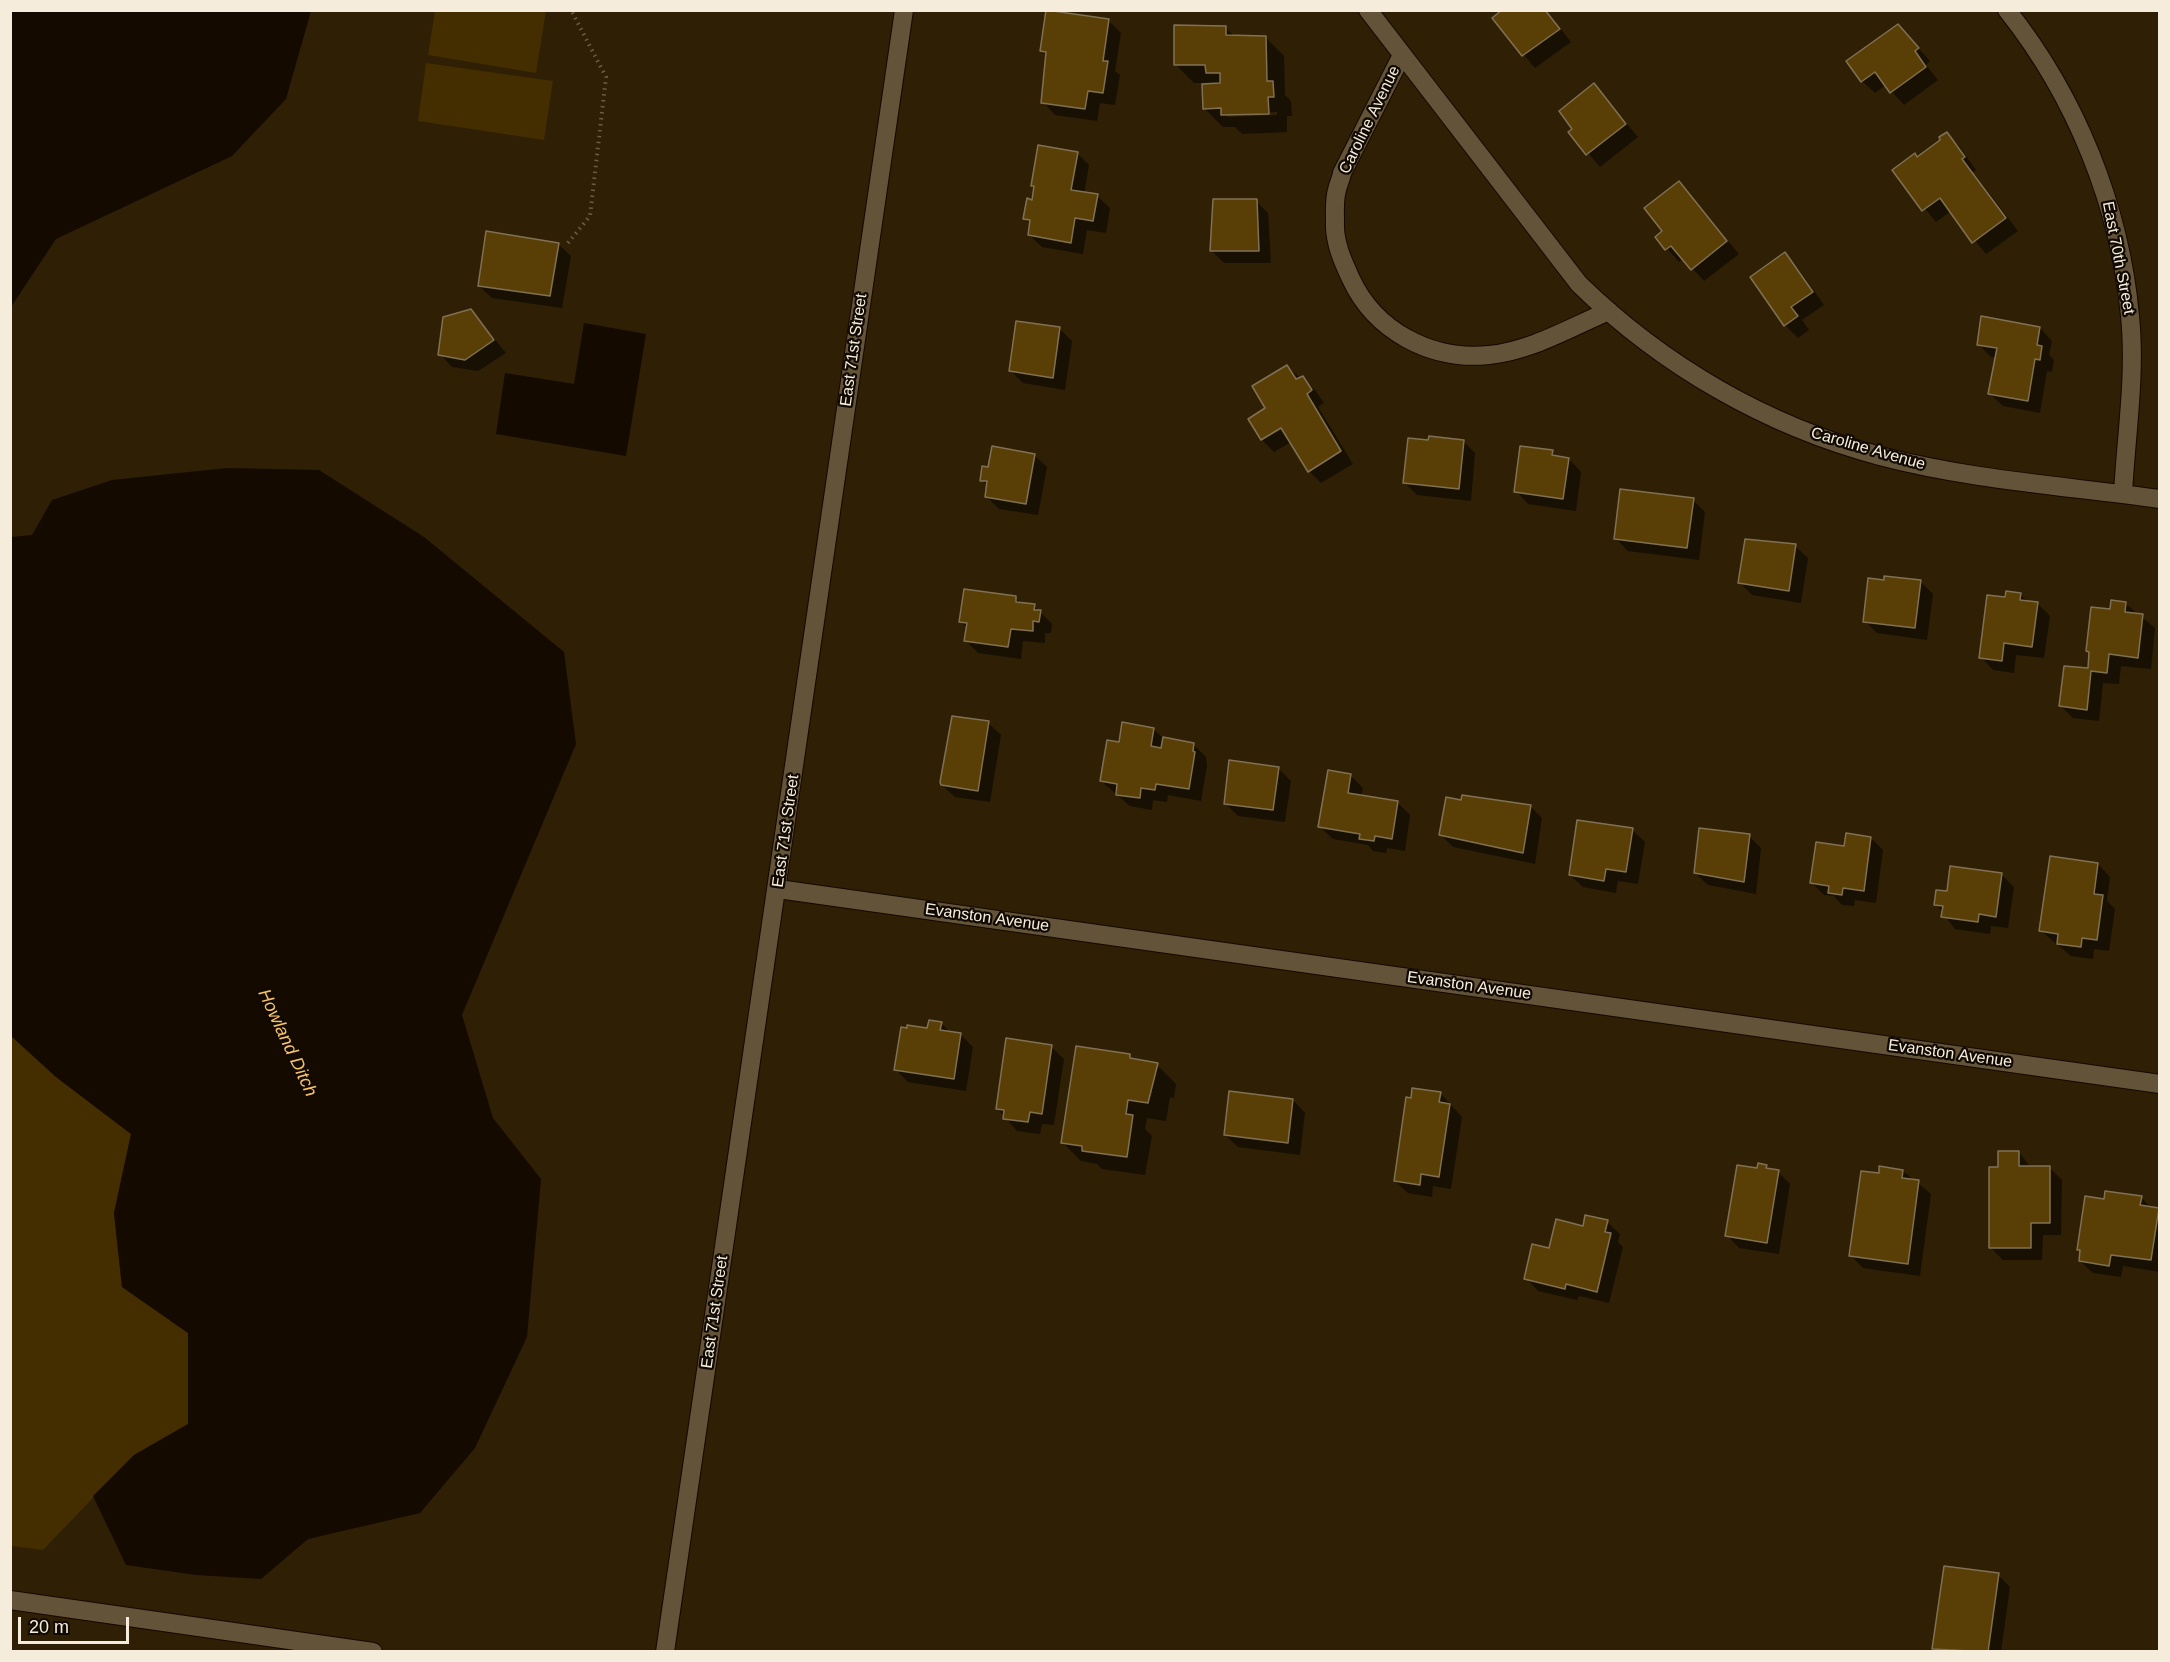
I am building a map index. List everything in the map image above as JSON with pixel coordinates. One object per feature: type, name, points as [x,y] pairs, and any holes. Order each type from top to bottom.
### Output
[{"type":"street","name":"East 71st Street","points":[[665,1652],[778,889],[904,10]]},
{"type":"street","name":"Caroline Avenue","points":[[1368,10],[1579,284],[1659,352],[1724,393],[1824,439],[1881,456],[1932,468],[2160,499]]},
{"type":"street","name":"East 70th Street","points":[[2007,10],[2031,42],[2067,101],[2088,148],[2115,231],[2131,333],[2131,402],[2123,494]]},
{"type":"street","name":"Caroline Avenue","points":[[1402,55],[1342,173],[1337,189],[1335,223],[1342,264],[1362,302],[1387,326],[1408,340],[1456,356],[1490,355],[1516,351],[1609,311]]},
{"type":"street","name":"Evanston Avenue","points":[[778,889],[2160,1084]]},
{"type":"street","points":[[10,1600],[373,1652]]},
{"type":"path","points":[[568,243],[590,216],[606,77],[571,10]]},
{"type":"shaded area","points":[[435,11],[546,11],[536,73],[428,55]]},
{"type":"shaded area","points":[[426,63],[553,81],[544,140],[418,121]]},
{"type":"shaded area","points":[[10,1035],[56,1077],[131,1134],[114,1213],[122,1287],[188,1333],[188,1424],[134,1455],[43,1550],[11,1546]]},
{"type":"water","points":[[11,10],[311,11],[286,99],[232,156],[56,239],[11,307]]},
{"type":"water","points":[[584,323],[646,334],[626,456],[496,434],[505,373],[574,384]]},
{"type":"water","name":"Howland Ditch","points":[[227,468],[319,470],[424,537],[564,652],[576,744],[462,1015],[493,1118],[541,1179],[527,1337],[475,1448],[420,1513],[308,1539],[261,1579],[196,1575],[126,1565],[93,1496],[134,1455],[188,1424],[188,1333],[122,1287],[114,1213],[131,1134],[56,1077],[10,1035],[11,537],[32,535],[52,500],[112,480]]},
{"type":"building","points":[[1046,10],[1109,19],[1103,61],[1108,61],[1103,93],[1088,91],[1085,109],[1041,103],[1046,52],[1040,51]]},
{"type":"building","points":[[1502,10],[1545,10],[1560,29],[1522,56],[1492,18]]},
{"type":"building","points":[[1898,24],[1919,48],[1915,51],[1926,67],[1890,93],[1875,72],[1861,82],[1846,61]]},
{"type":"building","points":[[1174,25],[1226,26],[1226,35],[1266,36],[1267,81],[1273,81],[1274,97],[1268,97],[1269,114],[1221,115],[1221,108],[1203,109],[1202,84],[1220,83],[1220,73],[1206,73],[1205,65],[1174,65]]},
{"type":"building","points":[[1594,83],[1626,124],[1586,155],[1568,132],[1572,129],[1559,111]]},
{"type":"building","points":[[1947,132],[1965,157],[1962,159],[2006,218],[1972,243],[1940,198],[1922,211],[1892,170],[1915,153],[1917,157]]},
{"type":"building","points":[[1038,145],[1078,152],[1071,190],[1098,194],[1093,221],[1075,218],[1071,243],[1028,235],[1030,220],[1023,219],[1027,198],[1032,200],[1034,186],[1031,186]]},
{"type":"building","points":[[1679,181],[1727,241],[1691,270],[1671,246],[1665,250],[1655,237],[1662,231],[1644,208]]},
{"type":"building","points":[[1213,199],[1257,199],[1259,251],[1210,251]]},
{"type":"building","points":[[486,231],[559,243],[550,296],[478,286]]},
{"type":"building","points":[[1785,252],[1813,292],[1791,307],[1798,316],[1784,326],[1750,277]]},
{"type":"building","points":[[471,309],[494,340],[465,360],[438,355],[443,317]]},
{"type":"building","points":[[1981,316],[2040,327],[2037,345],[2042,346],[2040,360],[2035,359],[2028,401],[1988,394],[1997,348],[1977,345]]},
{"type":"building","points":[[1016,321],[1060,327],[1053,378],[1009,371]]},
{"type":"building","points":[[1287,365],[1296,379],[1303,376],[1312,390],[1307,394],[1341,451],[1308,472],[1281,428],[1261,440],[1248,419],[1265,408],[1252,386]]},
{"type":"building","points":[[1429,436],[1464,440],[1459,489],[1403,483],[1408,438],[1428,440]]},
{"type":"building","points":[[992,446],[1035,454],[1026,504],[985,497],[987,481],[980,481],[982,466],[988,467]]},
{"type":"building","points":[[1520,446],[1553,450],[1552,455],[1569,458],[1563,499],[1514,492]]},
{"type":"building","points":[[1620,489],[1694,498],[1687,548],[1614,539]]},
{"type":"building","points":[[1745,539],[1796,544],[1789,591],[1738,583]]},
{"type":"building","points":[[1884,576],[1921,580],[1915,628],[1863,622],[1868,578],[1884,580]]},
{"type":"building","points":[[964,589],[1016,596],[1016,602],[1035,604],[1034,610],[1041,610],[1039,622],[1033,621],[1033,631],[1011,629],[1008,647],[964,641],[967,623],[959,622]]},
{"type":"building","points":[[2006,591],[2021,593],[2020,600],[2038,602],[2032,647],[2004,643],[2002,661],[1979,658],[1987,595],[2005,597]]},
{"type":"building","points":[[2111,600],[2126,602],[2125,612],[2143,614],[2138,658],[2109,654],[2107,673],[2091,671],[2087,710],[2059,706],[2064,666],[2088,668],[2089,652],[2086,651],[2091,607],[2110,609]]},
{"type":"building","points":[[952,716],[989,721],[978,791],[941,785]]},
{"type":"building","points":[[1122,722],[1154,728],[1151,746],[1161,748],[1163,737],[1194,743],[1193,751],[1195,752],[1189,789],[1156,784],[1155,790],[1141,788],[1140,798],[1116,795],[1117,784],[1100,781],[1107,740],[1119,742]]},
{"type":"building","points":[[1229,760],[1279,767],[1273,810],[1224,804]]},
{"type":"building","points":[[1328,770],[1351,774],[1348,793],[1398,801],[1392,839],[1375,836],[1374,841],[1359,839],[1360,834],[1318,827]]},
{"type":"building","points":[[1462,795],[1531,805],[1523,853],[1439,835],[1446,797],[1461,800]]},
{"type":"building","points":[[1577,820],[1633,828],[1626,872],[1606,869],[1604,881],[1569,875]]},
{"type":"building","points":[[1699,828],[1750,834],[1744,882],[1694,873]]},
{"type":"building","points":[[1846,833],[1871,837],[1864,891],[1843,888],[1842,895],[1828,893],[1829,886],[1810,883],[1816,842],[1844,846]]},
{"type":"building","points":[[2050,856],[2098,863],[2094,894],[2103,895],[2097,940],[2082,938],[2081,947],[2057,944],[2058,934],[2039,931]]},
{"type":"building","points":[[1950,866],[2002,873],[1996,917],[1979,914],[1978,922],[1941,917],[1943,906],[1934,905],[1936,890],[1947,891]]},
{"type":"building","points":[[929,1020],[942,1022],[940,1030],[961,1033],[954,1079],[894,1070],[901,1027],[907,1028],[907,1025],[927,1028]]},
{"type":"building","points":[[1006,1038],[1052,1045],[1042,1114],[1030,1112],[1028,1122],[1003,1119],[1004,1110],[996,1109]]},
{"type":"building","points":[[1076,1046],[1130,1054],[1130,1058],[1158,1063],[1148,1103],[1128,1100],[1126,1114],[1133,1115],[1127,1157],[1082,1151],[1082,1146],[1061,1143]]},
{"type":"building","points":[[1412,1088],[1441,1092],[1439,1102],[1450,1104],[1439,1177],[1421,1174],[1420,1185],[1394,1181],[1406,1097],[1411,1098]]},
{"type":"building","points":[[1229,1091],[1293,1099],[1288,1143],[1224,1135]]},
{"type":"building","points":[[1998,1151],[2019,1151],[2019,1166],[2050,1166],[2050,1223],[2031,1223],[2031,1248],[1989,1248],[1989,1167],[1998,1167]]},
{"type":"building","points":[[1758,1163],[1767,1165],[1766,1168],[1779,1170],[1767,1243],[1725,1236],[1737,1165],[1757,1168]]},
{"type":"building","points":[[1879,1166],[1903,1170],[1902,1178],[1919,1180],[1908,1264],[1849,1256],[1861,1171],[1879,1173]]},
{"type":"building","points":[[2105,1191],[2142,1196],[2140,1205],[2159,1208],[2151,1260],[2111,1255],[2109,1266],[2079,1261],[2080,1250],[2077,1250],[2085,1196],[2104,1199]]},
{"type":"building","points":[[1585,1215],[1608,1220],[1605,1232],[1611,1233],[1597,1292],[1566,1284],[1565,1289],[1524,1279],[1532,1244],[1549,1248],[1556,1219],[1583,1226]]},
{"type":"building","points":[[1944,1566],[1999,1573],[1988,1652],[1932,1649]]}]
